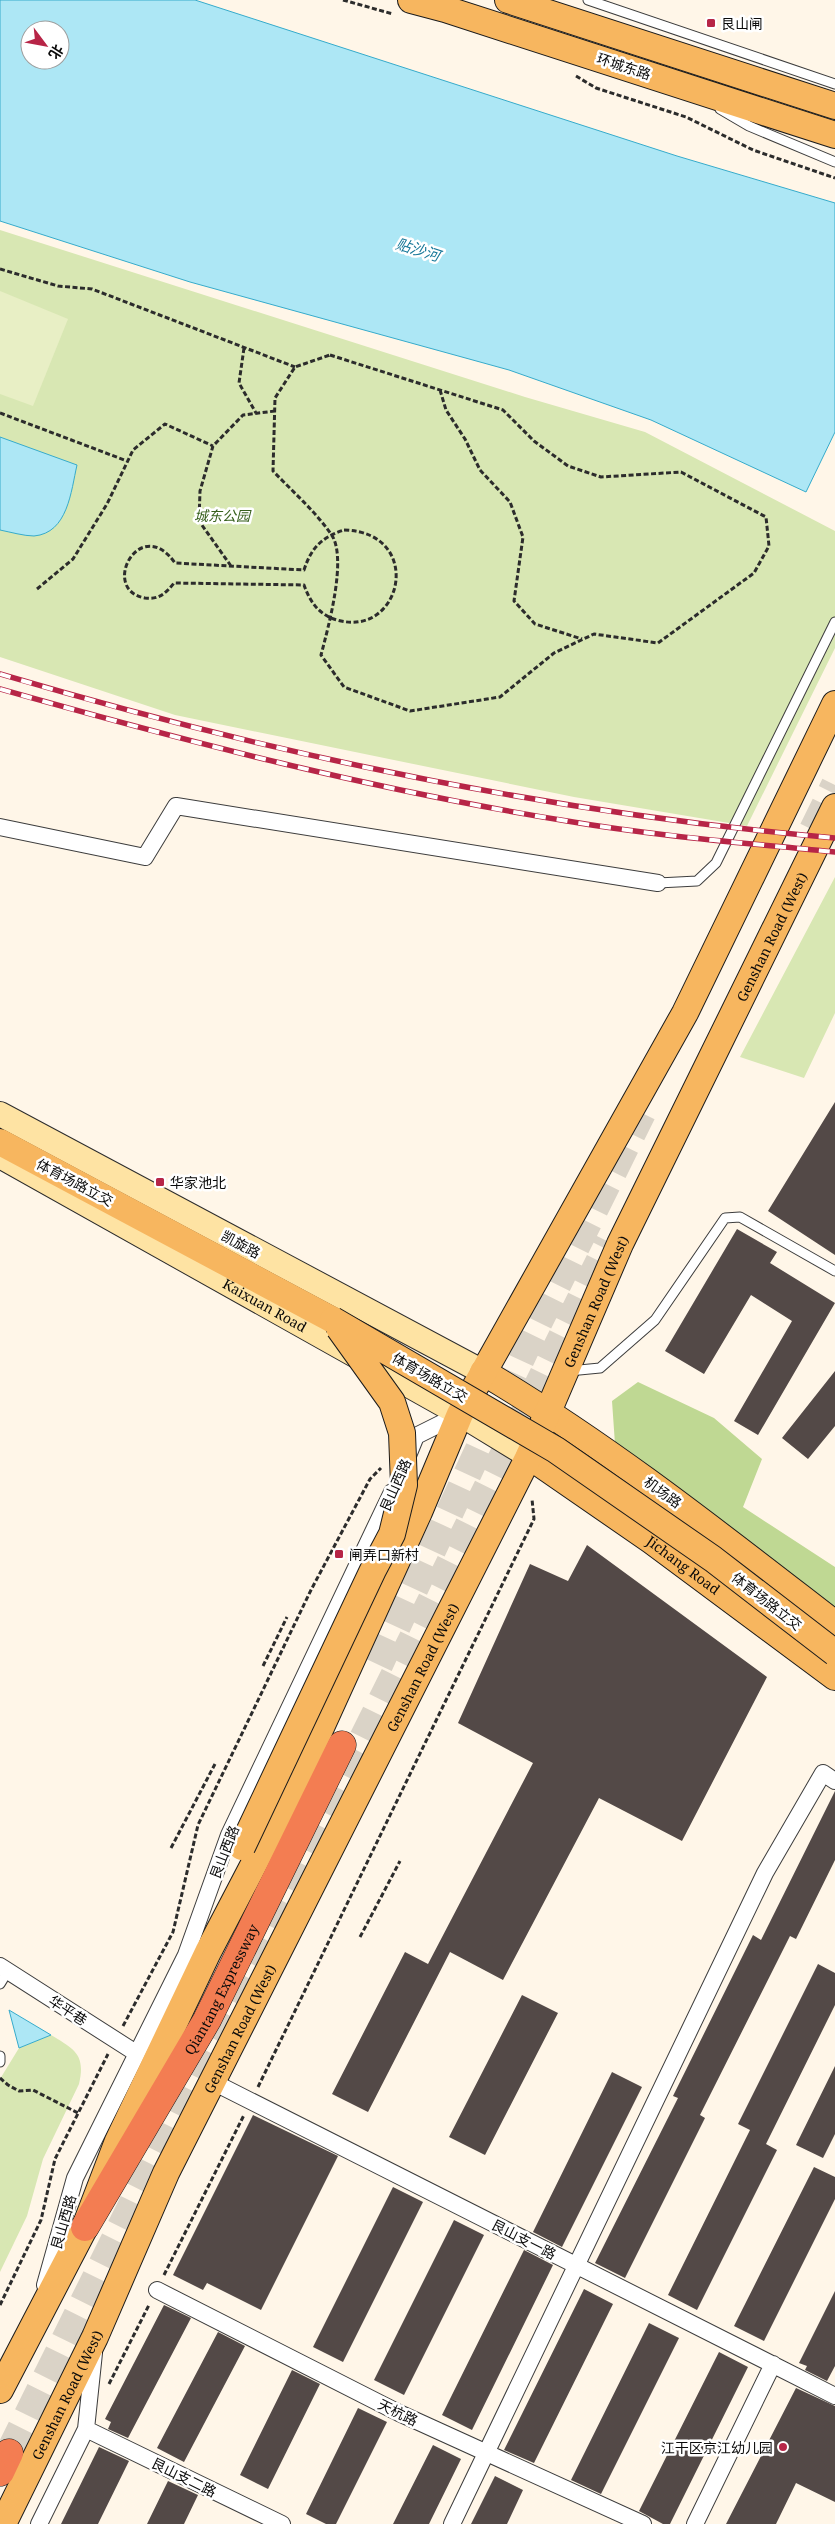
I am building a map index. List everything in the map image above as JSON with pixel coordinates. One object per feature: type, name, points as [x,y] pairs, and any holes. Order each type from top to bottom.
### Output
[{"type":"highway","name":"Qiantang Expressway","points":[[85,2227],[207,2020],[342,1745]]},
{"type":"main road","name":"环城东路","points":[[508,0],[835,106]]},
{"type":"main road","name":"环城东路","points":[[406,8],[438,3],[835,135]]},
{"type":"main road","points":[[0,2390],[85,2227],[118,2141],[208,1952],[292,1791],[419,1512],[460,1414],[685,1012],[835,704]]},
{"type":"main road","name":"Genshan Road (West)","points":[[3,2524],[95,2337],[166,2173],[529,1456],[620,1244],[835,807]]},
{"type":"main road","name":"凯旋路","points":[[0,1114],[483,1372]]},
{"type":"main road","name":"体育场路立交","points":[[0,1142],[333,1320],[556,1450],[713,1559],[835,1653]]},
{"type":"main road","name":"Kaixuan Road","points":[[0,1156],[460,1414],[529,1456]]},
{"type":"main road","points":[[208,1952],[242,1847],[372,1570],[392,1534],[404,1485],[402,1433],[392,1402],[333,1320]]},
{"type":"main road","name":"机场路","points":[[483,1372],[547,1411],[664,1492],[835,1624]]},
{"type":"main road","name":"Jichang Road","points":[[529,1456],[659,1546],[835,1677]]},
{"type":"street","points":[[0,827],[145,857],[176,806],[658,884]]},
{"type":"street","name":"艮山西路","points":[[35,2321],[75,2178],[186,1955],[229,1835],[381,1518],[416,1436],[460,1414]]},
{"type":"street","points":[[452,2524],[765,1873],[823,1773],[835,1781]]},
{"type":"street","name":"华平巷","points":[[3,1974],[136,2053]]},
{"type":"street","name":"艮山支一路","points":[[213,2082],[835,2396]]},
{"type":"street","name":"天杭路","points":[[157,2290],[399,2413],[643,2524]]},
{"type":"street","points":[[39,2524],[86,2429],[95,2337]]},
{"type":"street","points":[[696,2524],[773,2364]]},
{"type":"street","name":"艮山支二路","points":[[86,2429],[282,2524]]},
{"type":"lane","points":[[588,0],[835,84]]},
{"type":"lane","points":[[675,82],[749,126],[835,162]]},
{"type":"lane","points":[[658,884],[697,880],[716,863],[835,622]]},
{"type":"lane","points":[[565,1371],[600,1368],[655,1320],[725,1218],[740,1217],[835,1271]]},
{"type":"lane","points":[[0,2056],[0,2062]]},
{"type":"path","points":[[343,0],[406,8]]},
{"type":"path","points":[[574,74],[596,88],[686,117],[753,150],[835,178]]},
{"type":"path","points":[[0,269],[58,286],[92,289],[295,367],[330,356],[503,410],[534,441],[568,466],[600,477],[681,472],[743,503],[766,517],[769,546],[754,573],[658,643],[594,634],[554,653],[500,697],[410,711],[344,687],[321,655],[339,568],[331,534],[273,471],[275,398],[295,367]]},
{"type":"path","points":[[244,348],[239,383],[256,413]]},
{"type":"path","points":[[440,390],[446,410],[465,439],[480,470],[510,502],[523,537],[514,601],[535,624],[582,640]]},
{"type":"path","points":[[231,566],[199,521],[200,491],[213,446],[243,415],[275,411]]},
{"type":"path","points":[[0,413],[127,461]]},
{"type":"path","points":[[36,589],[73,559],[107,504],[133,450],[165,424],[213,446]]},
{"type":"path","points":[[344,530],[359,530],[373,535],[386,545],[394,559],[397,575],[395,590],[387,605],[375,616],[361,622],[346,623],[330,618],[319,611],[310,599],[304,585],[174,583],[167,592],[151,599],[135,594],[129,588],[124,571],[131,555],[146,547],[162,550],[175,563],[231,566],[304,570],[308,555],[317,543],[331,534],[344,530]]},
{"type":"path","points":[[0,2305],[41,2220],[55,2159],[173,1932],[198,1825],[311,1590],[370,1479],[382,1466]]},
{"type":"path","points":[[108,2386],[251,2102],[534,1519],[532,1492]]},
{"type":"path","points":[[263,1666],[286,1617]]},
{"type":"path","points":[[172,1848],[215,1764]]},
{"type":"path","points":[[360,1937],[400,1861]]},
{"type":"path","points":[[0,2078],[8,2086],[19,2091],[33,2090],[78,2113]]},
{"type":"green space","name":"城东公园","points":[[0,230],[525,397],[645,432],[835,531],[835,648],[747,826],[574,797],[175,715],[0,657]]},
{"type":"green space","points":[[0,291],[68,319],[33,406],[0,394]]},
{"type":"green space","points":[[835,877],[835,1013],[804,1078],[740,1057]]},
{"type":"green space","points":[[638,1382],[714,1418],[762,1459],[743,1507],[835,1567],[835,1609],[615,1444],[612,1401]]},
{"type":"green space","points":[[51,2035],[72,2049],[79,2059],[81,2074],[79,2084],[43,2159],[27,2216],[0,2272],[0,2079],[19,2048]]},
{"type":"water","name":"贴沙河","points":[[0,0],[195,0],[677,156],[835,203],[835,432],[806,492],[651,420],[509,370],[190,282],[0,221]]},
{"type":"water","points":[[0,437],[77,465],[66,509],[54,527],[45,533],[30,536],[0,530]]},
{"type":"water","points":[[9,2010],[51,2035],[19,2048]]},
{"type":"building","points":[[835,1102],[835,1255],[768,1211]]},
{"type":"building","points":[[737,1229],[777,1252],[770,1263],[835,1303],[758,1435],[734,1421],[792,1321],[751,1295],[704,1374],[665,1351]]},
{"type":"building","points":[[835,1371],[835,1426],[808,1459],[782,1438]]},
{"type":"building","points":[[587,1545],[767,1677],[682,1841],[599,1798],[503,1980],[450,1952],[368,2112],[332,2094],[405,1952],[428,1964],[533,1763],[458,1723],[530,1564],[568,1581]]},
{"type":"building","points":[[835,1791],[835,1860],[796,1939],[790,1936],[700,2115],[705,2118],[625,2278],[595,2263],[678,2098],[673,2096],[753,1935],[761,1940]]},
{"type":"building","points":[[818,1964],[835,1973],[835,2005],[766,2144],[777,2150],[697,2310],[668,2295],[750,2130],[738,2124]]},
{"type":"building","points":[[522,1995],[558,2013],[485,2155],[449,2137]]},
{"type":"building","points":[[835,2066],[835,2134],[823,2158],[796,2145]]},
{"type":"building","points":[[612,2072],[642,2087],[562,2247],[533,2232]]},
{"type":"building","points":[[253,2115],[338,2156],[261,2310],[207,2283],[203,2290],[173,2275]]},
{"type":"building","points":[[814,2167],[835,2177],[835,2199],[764,2341],[734,2326]]},
{"type":"building","points":[[393,2187],[423,2202],[343,2362],[313,2347]]},
{"type":"building","points":[[454,2220],[484,2235],[404,2395],[374,2380]]},
{"type":"building","points":[[524,2250],[553,2265],[472,2430],[442,2415]]},
{"type":"building","points":[[584,2289],[613,2304],[534,2463],[504,2450]]},
{"type":"building","points":[[835,2291],[835,2366],[827,2381],[805,2370],[807,2366],[799,2363]]},
{"type":"building","points":[[164,2305],[191,2318],[128,2438],[108,2429],[111,2422],[105,2419]]},
{"type":"building","points":[[649,2323],[679,2338],[601,2494],[571,2480]]},
{"type":"building","points":[[218,2332],[245,2346],[184,2462],[157,2448]]},
{"type":"building","points":[[719,2352],[748,2367],[670,2524],[663,2524],[639,2511]]},
{"type":"building","points":[[292,2370],[320,2384],[268,2489],[240,2475]]},
{"type":"building","points":[[796,2388],[835,2406],[835,2502],[796,2483],[776,2524],[726,2524]]},
{"type":"building","points":[[358,2408],[387,2422],[336,2524],[326,2524],[306,2514]]},
{"type":"building","points":[[433,2445],[461,2459],[429,2524],[393,2524]]},
{"type":"building","points":[[99,2447],[129,2461],[98,2524],[61,2524]]},
{"type":"building","points":[[495,2476],[523,2490],[507,2524],[471,2524]]},
{"type":"building","points":[[168,2481],[198,2495],[184,2524],[147,2524]]},
{"type":"tunnel","points":[[813,830],[835,785]]},
{"type":"tunnel","points":[[379,1665],[524,1352],[642,1113]]},
{"type":"tunnel","points":[[9,2453],[609,1242]]},
{"type":"railway","points":[[0,674],[206,730],[414,777],[624,813],[729,827],[835,838]]},
{"type":"railway","points":[[0,689],[211,746],[353,780],[495,809],[633,831],[835,852]]},
{"type":"place","name":"艮山闸","points":[[711,23]]},
{"type":"place","name":"华家池北","points":[[160,1182]]},
{"type":"place","name":"闸弄口新村","points":[[339,1554]]},
{"type":"place","name":"江干区京江幼儿园","points":[[783,2447]]}]
